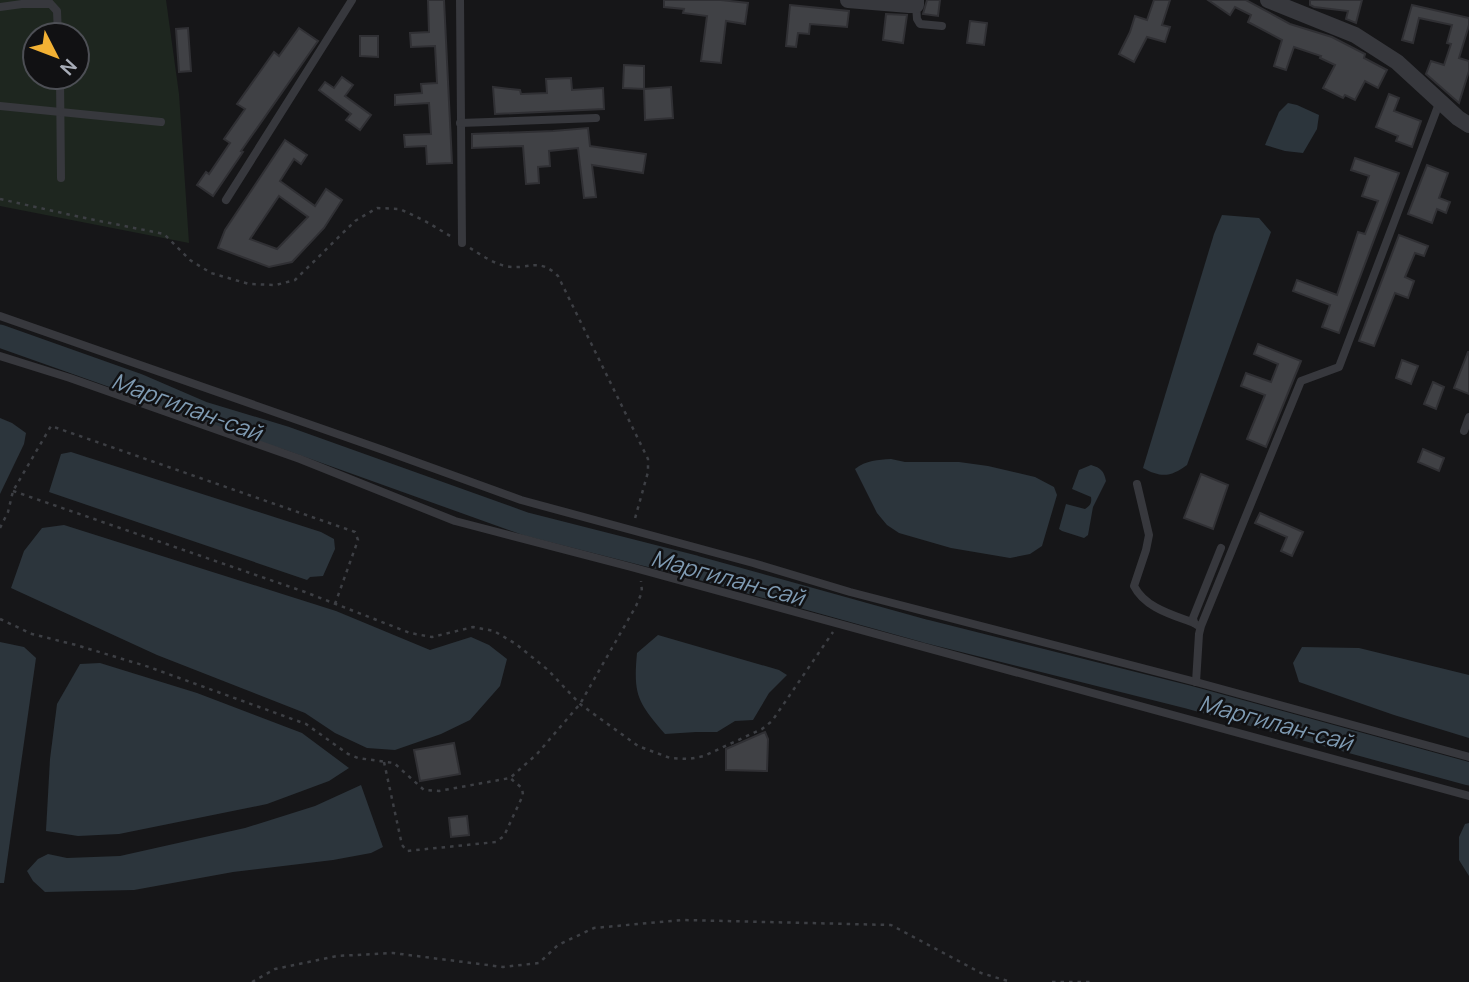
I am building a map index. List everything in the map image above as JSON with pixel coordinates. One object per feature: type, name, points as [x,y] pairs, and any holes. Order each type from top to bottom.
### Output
[{"type":"street","points":[[848,0],[916,2]]},
{"type":"street","points":[[1268,0],[1355,35],[1397,62],[1469,125]]},
{"type":"lane","points":[[226,200],[352,0]]},
{"type":"lane","points":[[460,0],[462,243]]},
{"type":"lane","points":[[0,7],[48,2],[57,11],[57,21]]},
{"type":"lane","points":[[916,2],[920,24],[942,26]]},
{"type":"lane","points":[[60,91],[61,178]]},
{"type":"lane","points":[[1198,625],[1301,381],[1339,367],[1440,102]]},
{"type":"lane","points":[[0,106],[161,122]]},
{"type":"lane","points":[[460,123],[596,118]]},
{"type":"lane","points":[[0,316],[521,500],[850,592],[1196,682],[1469,757]]},
{"type":"lane","points":[[0,356],[300,459],[455,521],[1469,796]]},
{"type":"lane","points":[[1464,431],[1469,417]]},
{"type":"lane","points":[[1137,484],[1149,535],[1134,586],[1138,594],[1161,610],[1198,625]]},
{"type":"lane","points":[[1196,682],[1199,634],[1198,625],[1193,618],[1221,548]]},
{"type":"path","points":[[0,199],[164,234],[190,260],[211,273],[249,284],[276,285],[295,280],[355,221],[377,208],[400,209],[506,266],[540,265],[550,268],[558,276],[648,459],[648,472],[631,529]]},
{"type":"path","points":[[0,528],[8,512],[13,491],[51,426],[355,531],[358,540],[335,604]]},
{"type":"path","points":[[13,491],[410,633],[432,637],[472,627],[494,631],[516,644],[548,670],[580,704],[638,746],[670,758],[689,759],[704,756],[762,729],[772,721],[839,623]]},
{"type":"path","points":[[0,619],[32,634],[149,667],[306,724],[348,754],[394,763],[424,790],[439,792],[510,778],[537,754],[580,704],[642,592],[640,579],[631,567]]},
{"type":"path","points":[[384,761],[402,845],[407,851],[496,842],[504,836],[523,795],[522,788],[510,778]]},
{"type":"path","points":[[252,982],[275,969],[337,956],[393,953],[503,967],[527,964],[539,962],[558,945],[594,928],[683,920],[891,925],[981,972],[1011,982]]},
{"type":"path","points":[[1052,982],[1090,982]]},
{"type":"shaded area","points":[[0,0],[166,0],[179,94],[189,243],[0,206]]},
{"type":"shaded area","points":[[1288,103],[1319,115],[1317,129],[1303,153],[1265,145],[1279,112]]},
{"type":"shaded area","points":[[1222,215],[1259,218],[1271,232],[1187,465],[1171,474],[1155,473],[1143,468]]},
{"type":"shaded area","points":[[0,418],[26,433],[24,444],[0,494]]},
{"type":"shaded area","points":[[71,452],[321,532],[334,539],[335,549],[323,576],[310,577],[307,580],[49,492],[61,454]]},
{"type":"shaded area","points":[[891,459],[988,466],[1035,477],[1054,487],[1057,495],[1042,546],[1030,554],[1010,558],[951,548],[899,533],[887,525],[877,513],[855,469],[868,462]]},
{"type":"shaded area","points":[[1091,465],[1102,470],[1106,481],[1093,507],[1088,535],[1084,538],[1059,529],[1066,504],[1085,509],[1090,504],[1091,497],[1072,489],[1079,470]]},
{"type":"shaded area","points":[[64,525],[336,611],[430,650],[471,637],[489,645],[507,659],[500,686],[470,720],[441,734],[395,750],[367,748],[335,733],[305,713],[157,655],[11,588],[24,551],[42,528]]},
{"type":"shaded area","points":[[658,635],[779,670],[787,675],[769,693],[753,720],[735,721],[717,732],[665,734],[643,706],[636,679],[637,653]]},
{"type":"shaded area","points":[[0,642],[24,647],[36,658],[4,883],[0,883]]},
{"type":"shaded area","points":[[1302,647],[1359,648],[1469,675],[1469,738],[1299,682],[1293,663]]},
{"type":"shaded area","points":[[100,663],[197,693],[302,733],[349,768],[329,781],[267,804],[119,834],[78,836],[46,831],[50,759],[57,704],[80,664]]},
{"type":"shaded area","points":[[361,785],[383,847],[371,853],[233,872],[134,890],[45,892],[27,871],[38,859],[48,854],[67,858],[120,856],[245,828],[315,806]]},
{"type":"shaded area","points":[[1469,823],[1469,876],[1459,860],[1459,837],[1465,824]]},
{"type":"building","points":[[428,0],[444,0],[452,163],[427,164],[426,146],[405,147],[404,135],[431,134],[429,103],[395,105],[395,95],[422,93],[421,84],[437,83],[435,46],[411,47],[410,33],[429,32]]},
{"type":"building","points":[[664,0],[748,3],[745,24],[726,21],[721,63],[701,61],[707,16],[683,13],[684,9],[664,7]]},
{"type":"building","points":[[927,0],[940,0],[938,16],[923,14]]},
{"type":"building","points":[[1154,0],[1170,0],[1162,25],[1170,27],[1165,42],[1147,37],[1134,62],[1119,54],[1135,16],[1147,20]]},
{"type":"building","points":[[1208,0],[1246,0],[1290,24],[1332,37],[1365,54],[1364,58],[1387,70],[1378,88],[1365,81],[1355,100],[1345,95],[1343,98],[1323,88],[1335,65],[1320,58],[1321,56],[1294,47],[1286,70],[1274,66],[1282,40],[1248,22],[1251,15],[1235,7],[1230,15]]},
{"type":"building","points":[[1310,0],[1362,0],[1356,23],[1346,19],[1348,11],[1314,7],[1310,5]]},
{"type":"building","points":[[790,5],[849,11],[847,27],[810,24],[809,34],[798,33],[796,47],[786,46]]},
{"type":"building","points":[[1412,5],[1469,18],[1459,58],[1469,61],[1469,71],[1459,103],[1426,74],[1431,61],[1444,65],[1451,44],[1447,43],[1452,25],[1419,18],[1413,43],[1402,40]]},
{"type":"building","points":[[886,14],[907,15],[903,43],[883,40]]},
{"type":"building","points":[[970,21],[987,23],[984,45],[967,43]]},
{"type":"building","points":[[188,28],[191,71],[179,72],[176,29]]},
{"type":"building","points":[[299,28],[318,41],[213,196],[197,185],[206,172],[209,174],[230,143],[224,139],[245,109],[237,104],[274,52],[279,56]]},
{"type":"building","points":[[360,36],[378,36],[378,57],[360,56]]},
{"type":"building","points":[[624,65],[644,66],[644,89],[623,88]]},
{"type":"building","points":[[342,77],[353,85],[345,96],[371,115],[360,130],[346,120],[351,114],[319,90],[325,82],[334,88]]},
{"type":"building","points":[[571,78],[572,90],[603,88],[604,109],[495,114],[493,87],[520,90],[521,94],[547,93],[546,79]]},
{"type":"building","points":[[671,87],[673,118],[645,120],[644,89]]},
{"type":"building","points":[[1389,94],[1399,98],[1394,111],[1421,121],[1412,147],[1396,141],[1398,136],[1376,127]]},
{"type":"building","points":[[588,128],[590,146],[646,154],[643,173],[592,165],[596,197],[584,198],[578,148],[549,151],[550,166],[538,167],[539,183],[526,184],[523,146],[472,148],[472,134]]},
{"type":"building","points":[[285,140],[307,155],[301,164],[294,159],[280,181],[315,206],[326,189],[342,200],[324,228],[292,262],[269,267],[218,248],[225,230]],"holes":[[[279,196],[308,217],[277,249],[250,239]]]},
{"type":"building","points":[[1355,158],[1399,173],[1339,333],[1322,327],[1330,305],[1293,291],[1297,280],[1337,295],[1358,232],[1365,234],[1378,201],[1362,196],[1369,176],[1351,170]]},
{"type":"building","points":[[1427,165],[1448,173],[1439,198],[1450,202],[1446,213],[1437,209],[1432,223],[1408,214]]},
{"type":"building","points":[[1399,235],[1428,246],[1424,256],[1415,253],[1405,277],[1414,281],[1408,298],[1395,293],[1374,346],[1359,341]]},
{"type":"building","points":[[1258,344],[1301,361],[1266,447],[1247,439],[1265,395],[1241,386],[1246,373],[1271,382],[1278,364],[1254,354]]},
{"type":"building","points":[[1469,352],[1469,394],[1454,388]]},
{"type":"building","points":[[1402,360],[1418,366],[1411,384],[1396,378]]},
{"type":"building","points":[[1433,382],[1444,387],[1436,409],[1424,404]]},
{"type":"building","points":[[1423,449],[1444,458],[1439,471],[1418,462]]},
{"type":"building","points":[[1201,474],[1228,485],[1213,529],[1184,518]]},
{"type":"building","points":[[1260,513],[1303,532],[1292,556],[1281,551],[1287,537],[1255,523]]},
{"type":"building","points":[[765,732],[768,739],[767,771],[726,770],[726,749]]},
{"type":"building","points":[[454,743],[460,774],[420,781],[414,750]]},
{"type":"building","points":[[467,816],[469,835],[451,837],[449,818]]},
{"type":"waterway","name":"Маргилан-сай","points":[[0,336],[138,385],[203,413],[286,438],[526,524],[695,567],[925,631],[1188,697],[1469,774]]}]
